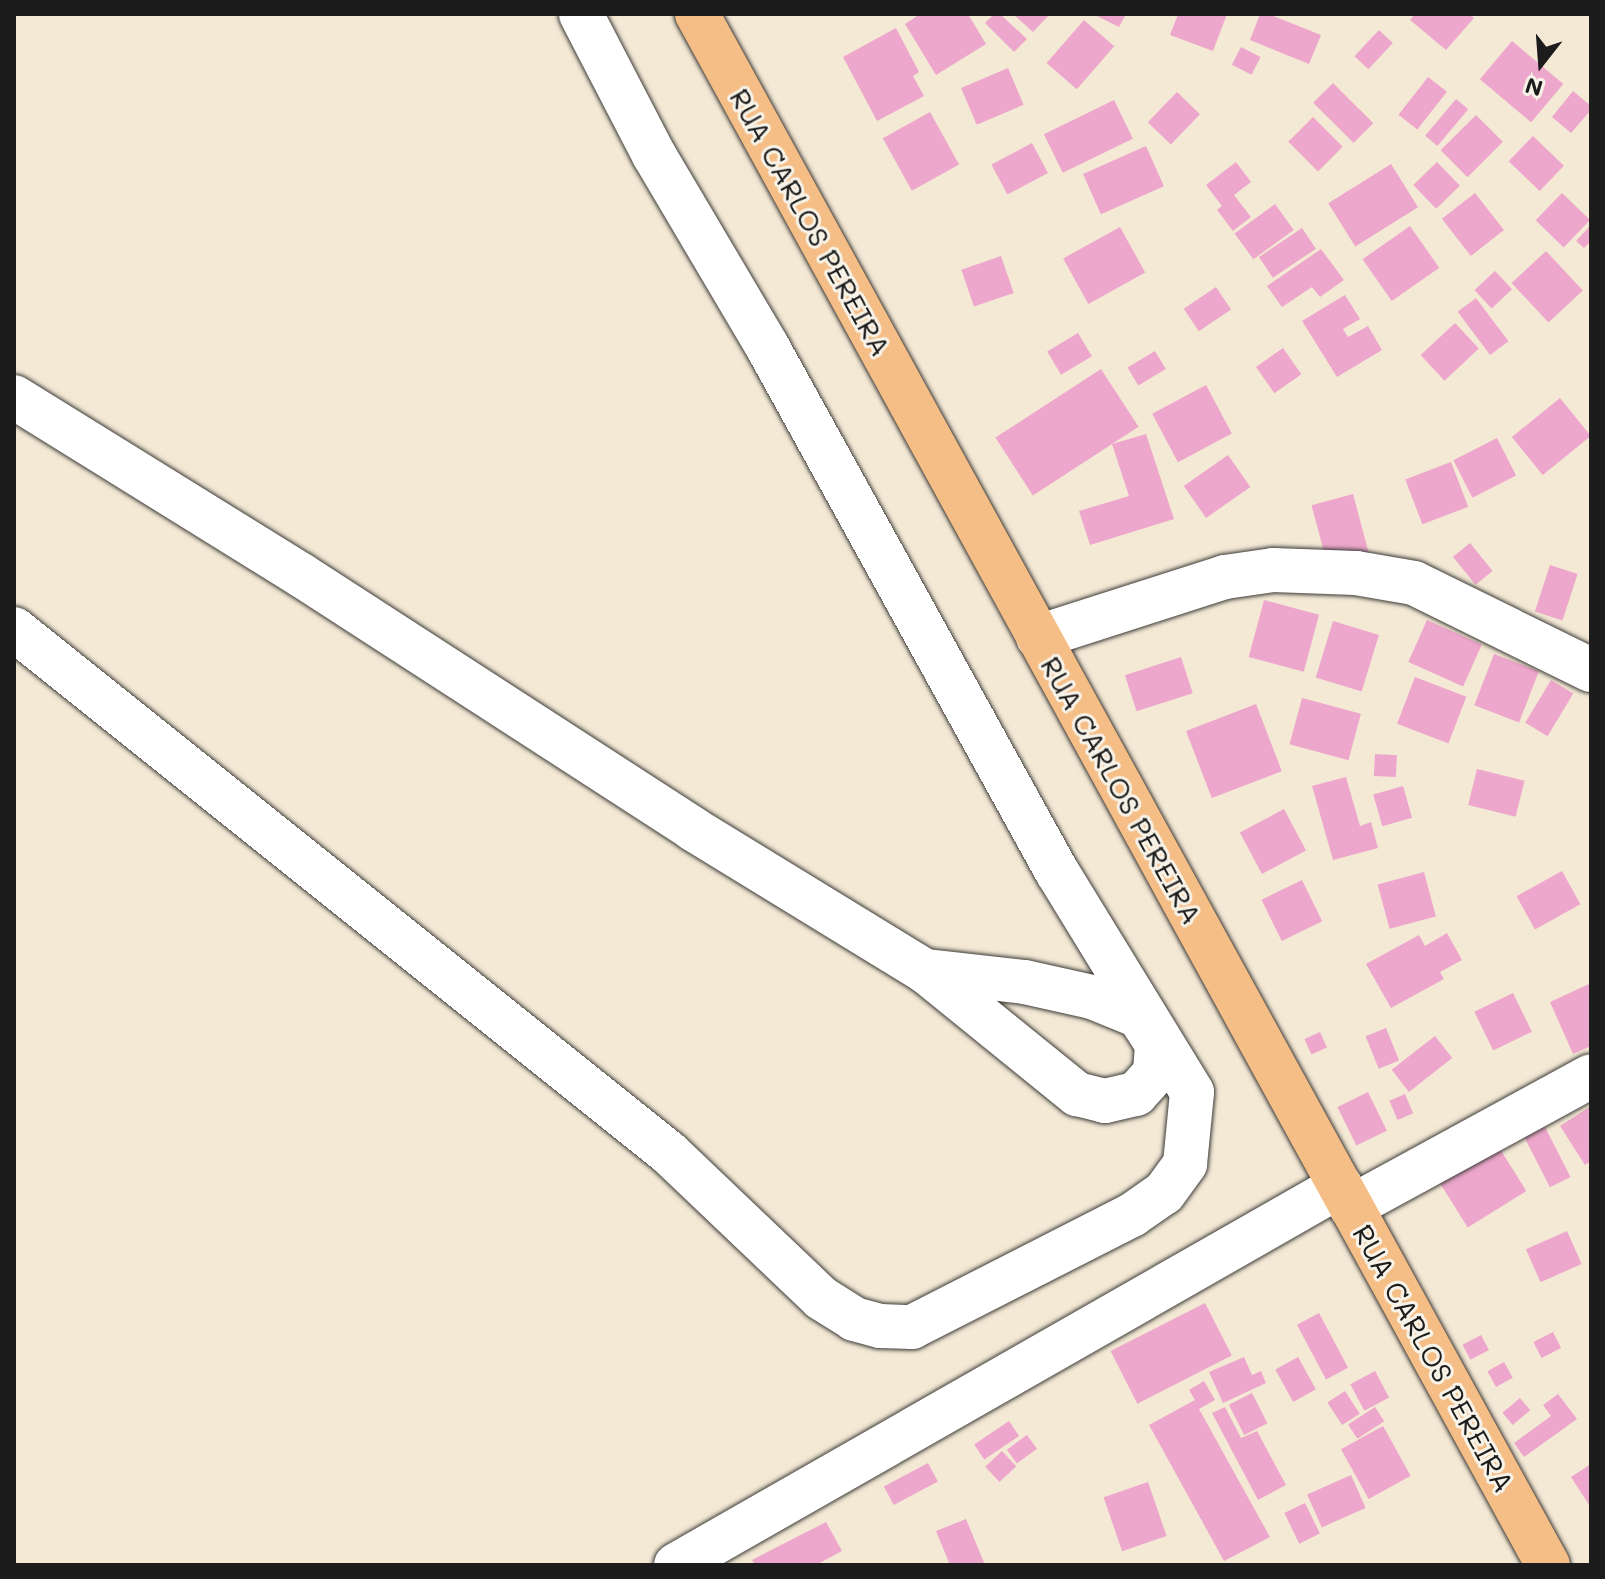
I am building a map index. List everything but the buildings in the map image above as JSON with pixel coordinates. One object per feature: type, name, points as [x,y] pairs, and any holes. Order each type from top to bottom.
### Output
[{"type":"main road","name":"RUA CARLOS PEREIRA","points":[[697,14],[1548,1565]]},
{"type":"street","points":[[14,629],[669,1153],[821,1298],[854,1319],[880,1326],[912,1327],[1132,1215],[1164,1193],[1185,1164],[1192,1092],[1057,872],[782,374],[654,155],[581,14]]},
{"type":"street","points":[[14,397],[275,558],[693,829],[925,971],[1077,1094],[1105,1101],[1136,1094],[1155,1073],[1157,1044],[1139,1016],[1092,997],[1025,982],[925,971]]},
{"type":"street","points":[[1038,637],[1225,577],[1273,570],[1356,573],[1414,583],[1591,670]]},
{"type":"street","points":[[676,1565],[1345,1197],[1454,1154],[1591,1076]]}]
